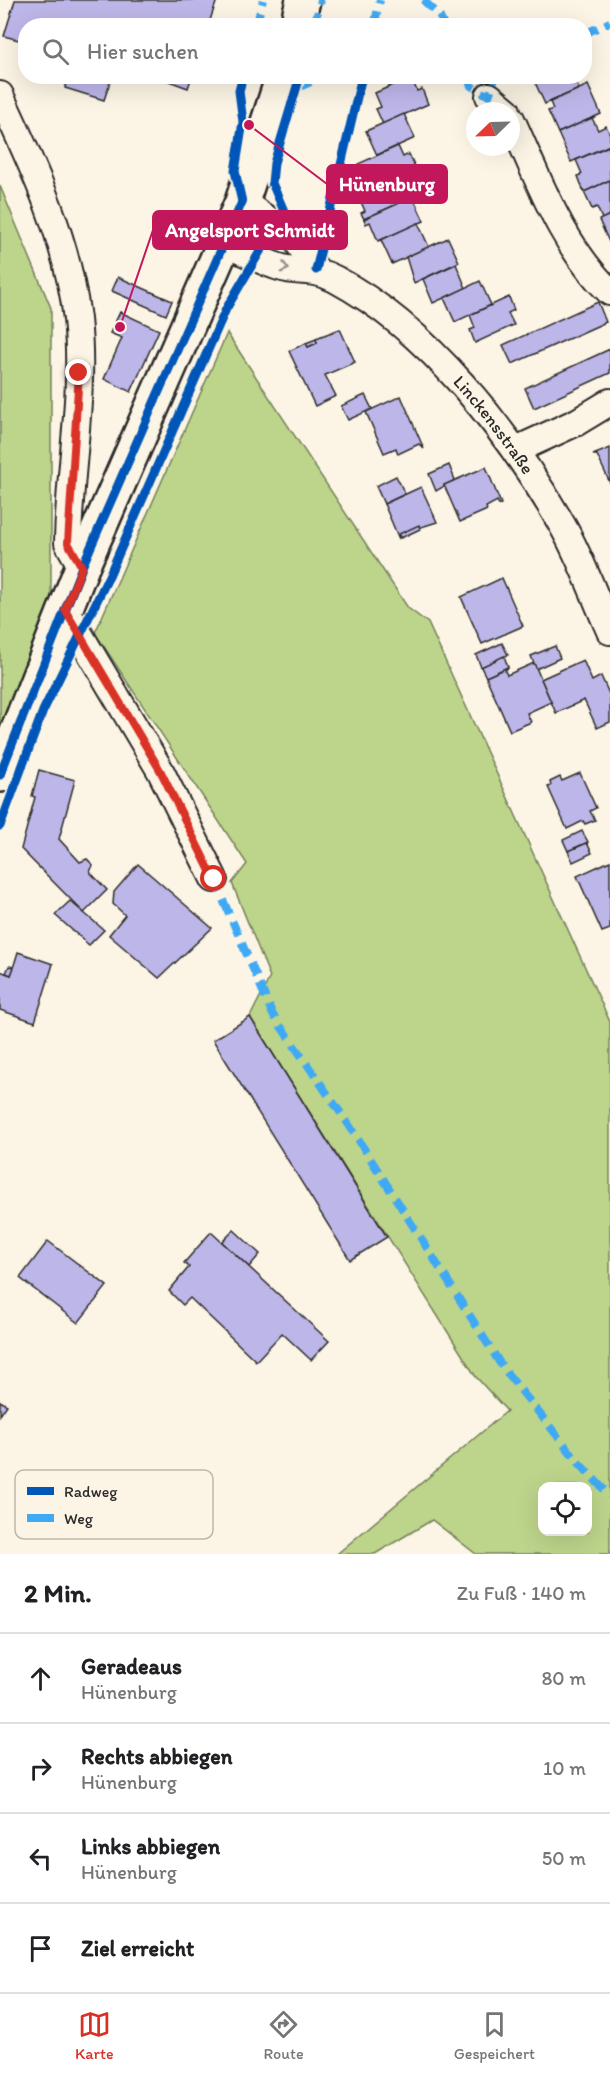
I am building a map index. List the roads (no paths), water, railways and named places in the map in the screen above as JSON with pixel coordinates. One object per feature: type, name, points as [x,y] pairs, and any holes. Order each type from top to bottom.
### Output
[{"type":"street","points":[[299,18],[303,0]]},
{"type":"street","points":[[0,775],[82,567],[242,202],[280,84]]},
{"type":"street","points":[[0,95],[56,224],[70,279],[77,320],[79,373],[68,543],[82,567]]},
{"type":"street","points":[[520,138],[567,240],[587,270],[610,292]]},
{"type":"street","name":"Linckensstraße","points":[[242,202],[296,239],[316,270],[356,292],[430,351],[481,405],[516,450],[562,525],[610,631]]},
{"type":"street","name":"Linckensstraße","points":[[225,243],[279,267],[297,271],[316,270]]},
{"type":"street","points":[[516,450],[577,422],[610,402]]},
{"type":"street","points":[[65,610],[160,770],[214,879]]},
{"type":"place","name":"Hünenburg","points":[[249,125]]},
{"type":"place","name":"Angelsport Schmidt","points":[[120,327]]}]
